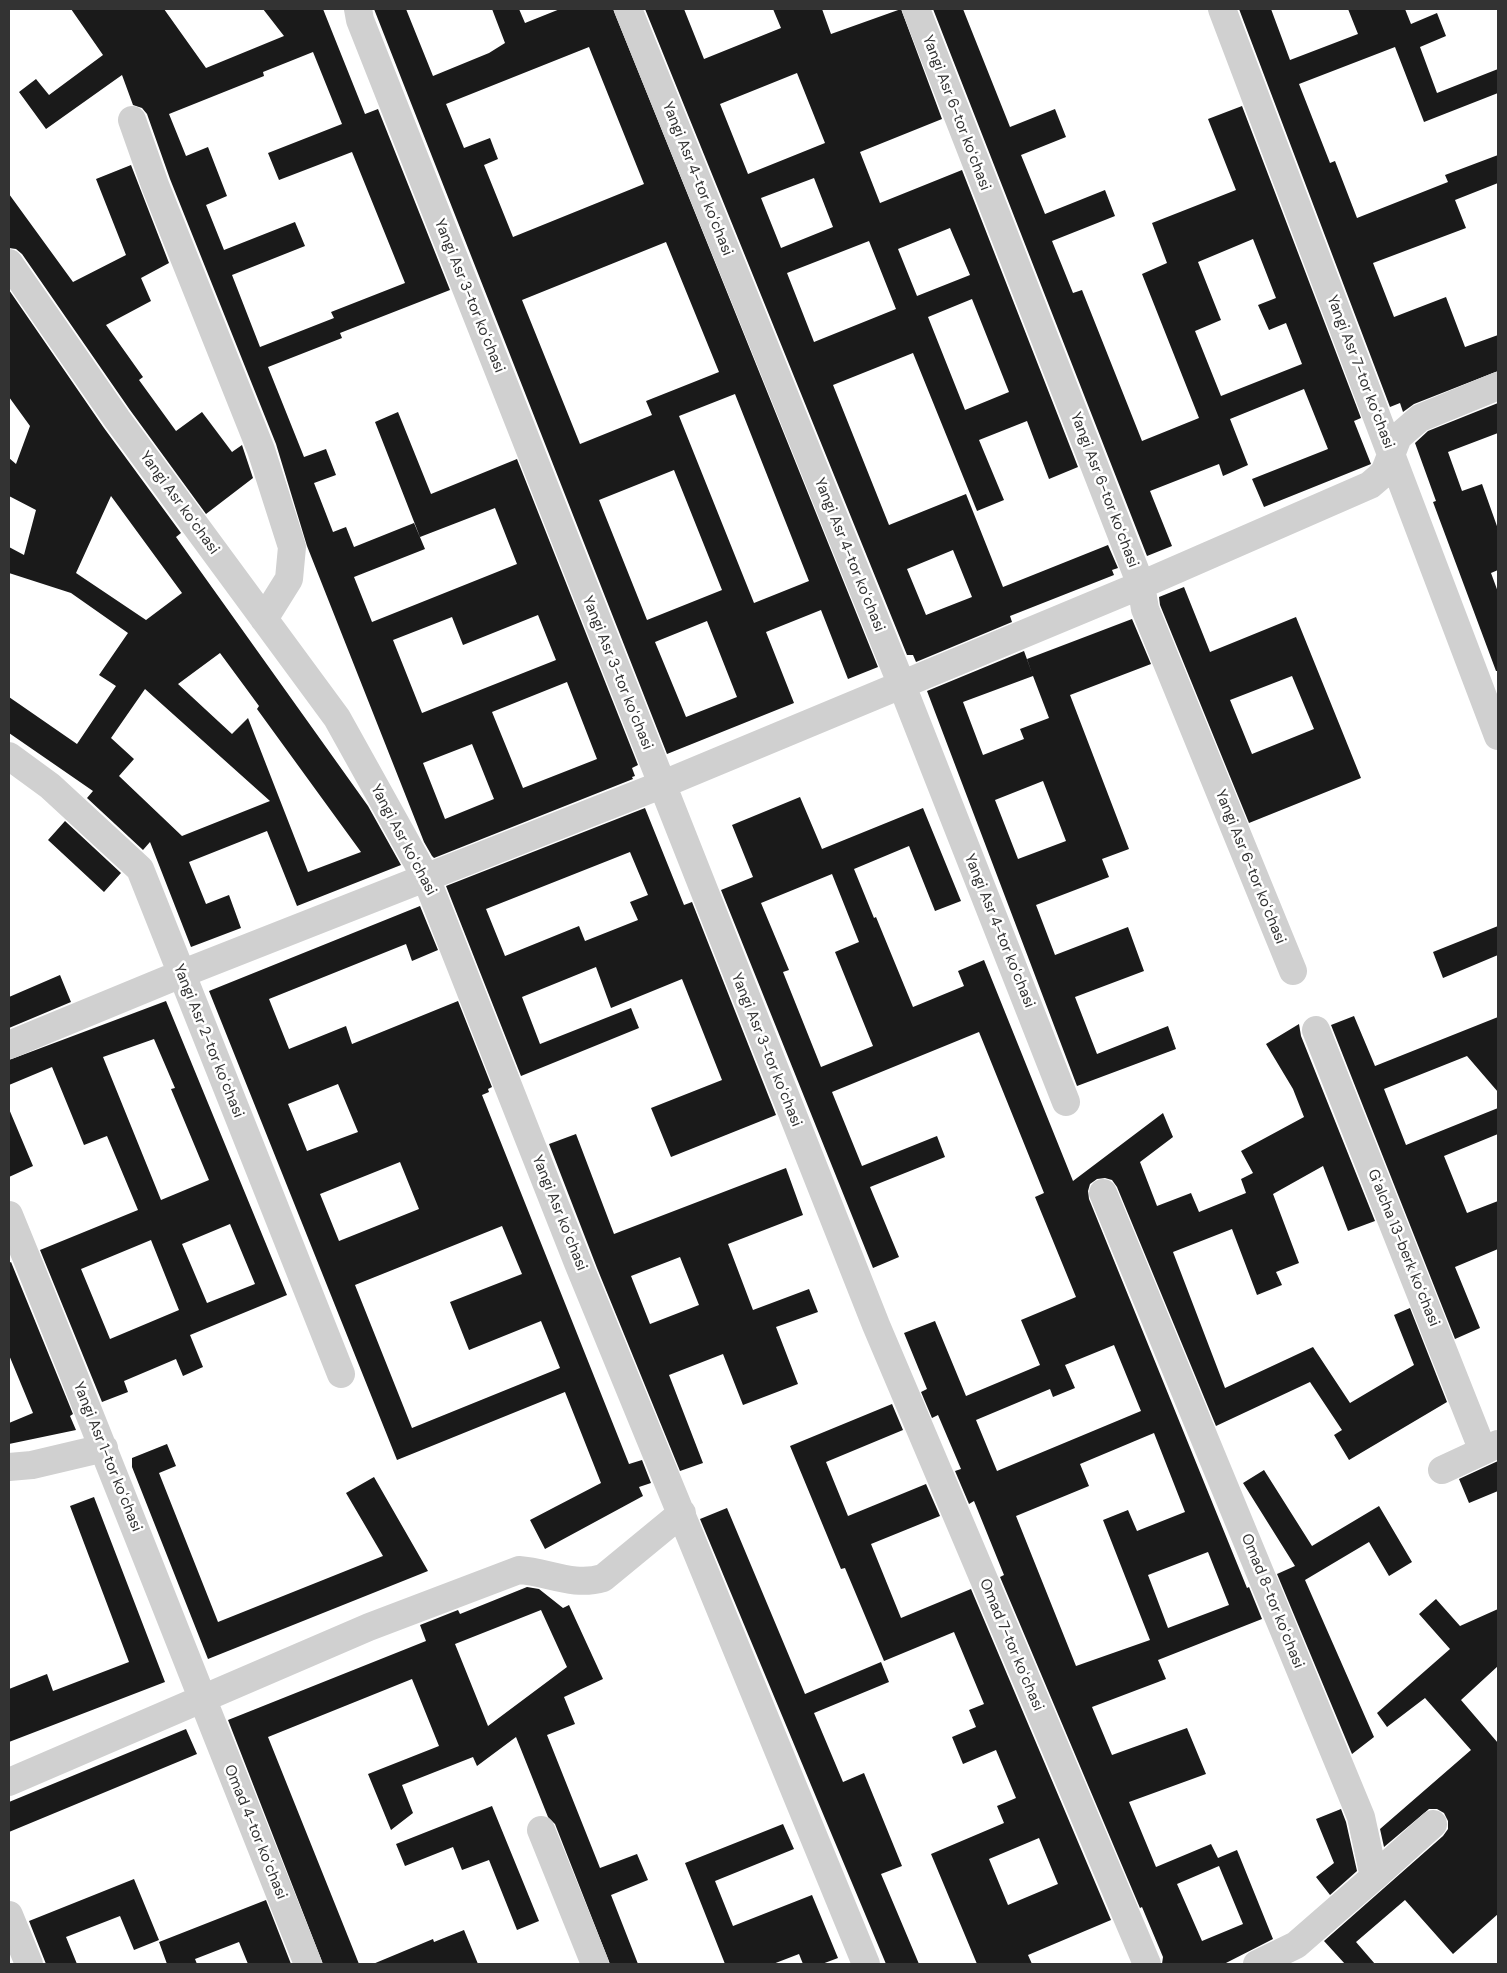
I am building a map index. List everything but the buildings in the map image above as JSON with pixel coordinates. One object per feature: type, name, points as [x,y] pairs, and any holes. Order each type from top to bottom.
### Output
[{"type":"street","name":"Yangi Asr 4-tor koʻchasi","points":[[628,9],[901,683],[1066,1102]]},
{"type":"street","name":"Yangi Asr 6-tor koʻchasi","points":[[916,9],[1141,585],[1146,609],[1293,971]]},
{"type":"street","name":"Yangi Asr 7-tor koʻchasi","points":[[1222,9],[1498,736]]},
{"type":"street","name":"Yangi Asr 3-tor koʻchasi","points":[[359,15],[661,785],[876,1326]]},
{"type":"street","points":[[132,120],[155,185],[261,450],[292,547],[289,579],[264,618]]},
{"type":"street","name":"Yangi Asr koʻchasi","points":[[9,263],[117,419],[337,718],[426,878],[578,1263],[866,1964]]},
{"type":"street","points":[[9,1045],[181,974],[661,785],[901,683],[1141,585],[1370,486],[1384,473],[1398,437],[1420,418],[1498,386]]},
{"type":"street","name":"Yangi Asr 2-tor koʻchasi","points":[[9,756],[50,786],[140,869],[341,1374]]},
{"type":"street","name":"Gʻalcha 13-berk koʻchasi","points":[[1316,1030],[1491,1447]]},
{"type":"street","name":"Omad 8-tor koʻchasi","points":[[1103,1193],[1361,1817],[1374,1877]]},
{"type":"street","name":"Yangi Asr 1-tor koʻchasi","points":[[9,1215],[104,1448],[202,1700]]},
{"type":"street","name":"Omad 7-tor koʻchasi","points":[[876,1326],[1147,1964]]},
{"type":"street","points":[[1442,1470],[1491,1447]]},
{"type":"street","points":[[9,1467],[32,1464],[104,1448]]},
{"type":"street","points":[[9,1782],[369,1627],[519,1570],[534,1571],[575,1582],[590,1582],[603,1578],[682,1513]]},
{"type":"street","name":"Omad 4-tor koʻchasi","points":[[202,1700],[308,1964]]},
{"type":"street","points":[[1257,1964],[1296,1945],[1434,1824]]},
{"type":"street","points":[[541,1830],[595,1964]]},
{"type":"street","points":[[9,1915],[30,1964]]}]
